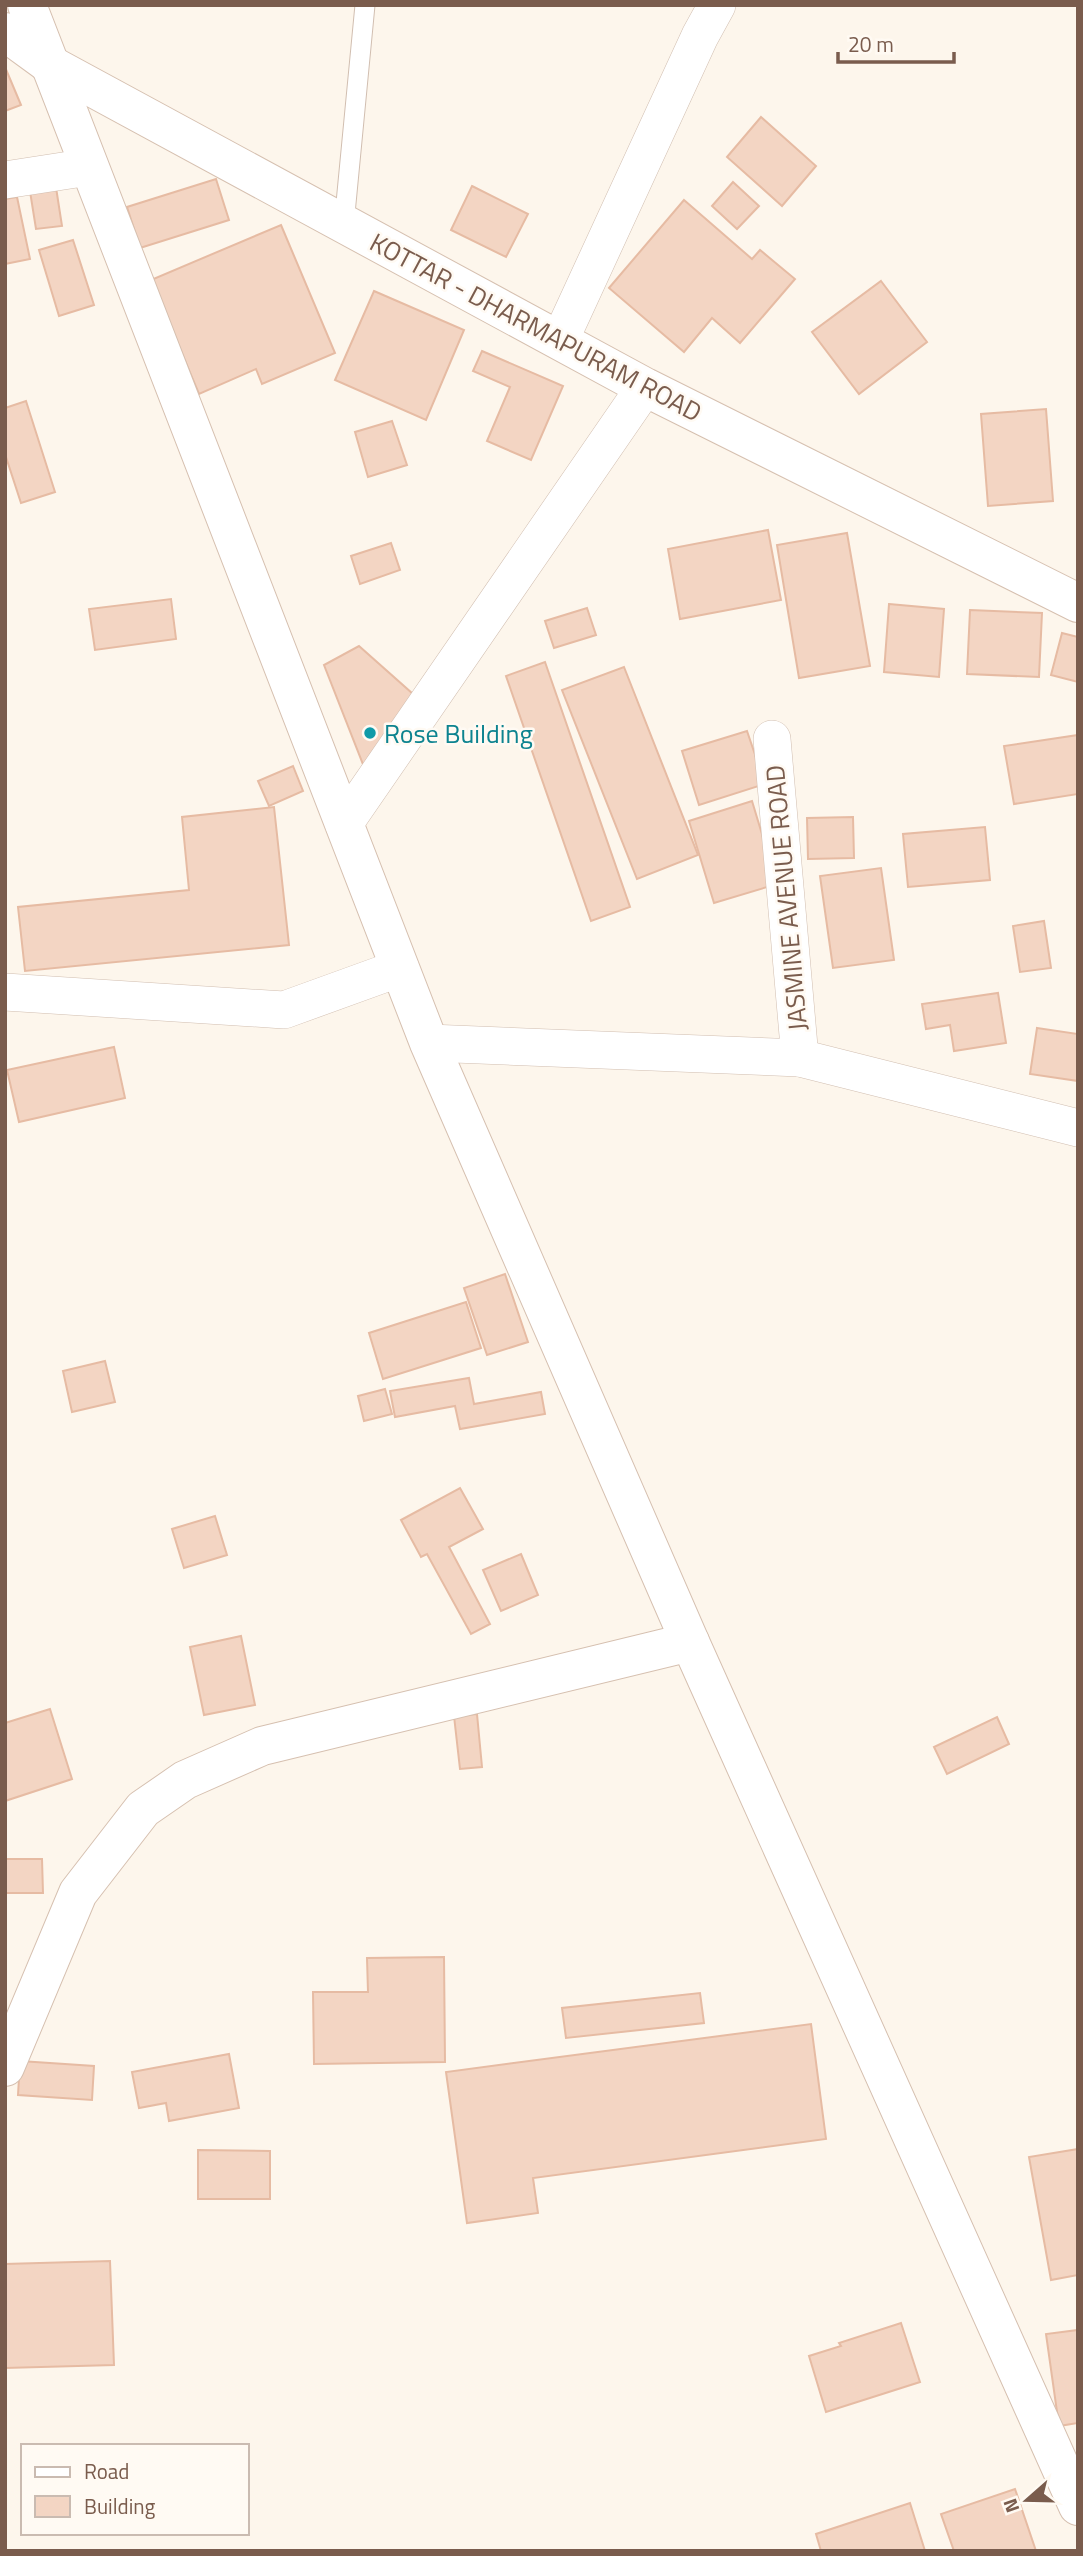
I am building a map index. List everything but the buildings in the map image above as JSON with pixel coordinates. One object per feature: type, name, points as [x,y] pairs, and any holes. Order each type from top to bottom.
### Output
[{"type":"street","points":[[27,5],[429,1043],[690,1642],[1078,2506]]},
{"type":"street","points":[[560,340],[700,36],[717,5]]},
{"type":"street","name":"KOTTAR - DHARMAPURAM ROAD","points":[[5,32],[49,64],[645,387],[1078,603]]},
{"type":"street","points":[[5,180],[89,167]]},
{"type":"street","points":[[344,824],[645,387]]},
{"type":"street","name":"JASMINE AVENUE ROAD","points":[[772,739],[800,1058]]},
{"type":"street","points":[[5,992],[284,1010],[400,968]]},
{"type":"street","points":[[429,1043],[800,1058],[1078,1128]]},
{"type":"street","points":[[5,2067],[78,1893],[143,1809],[185,1780],[262,1746],[690,1642]]},
{"type":"lane","points":[[344,224],[365,5]]},
{"type":"place","name":"Rose Building","points":[[370,733]]}]
